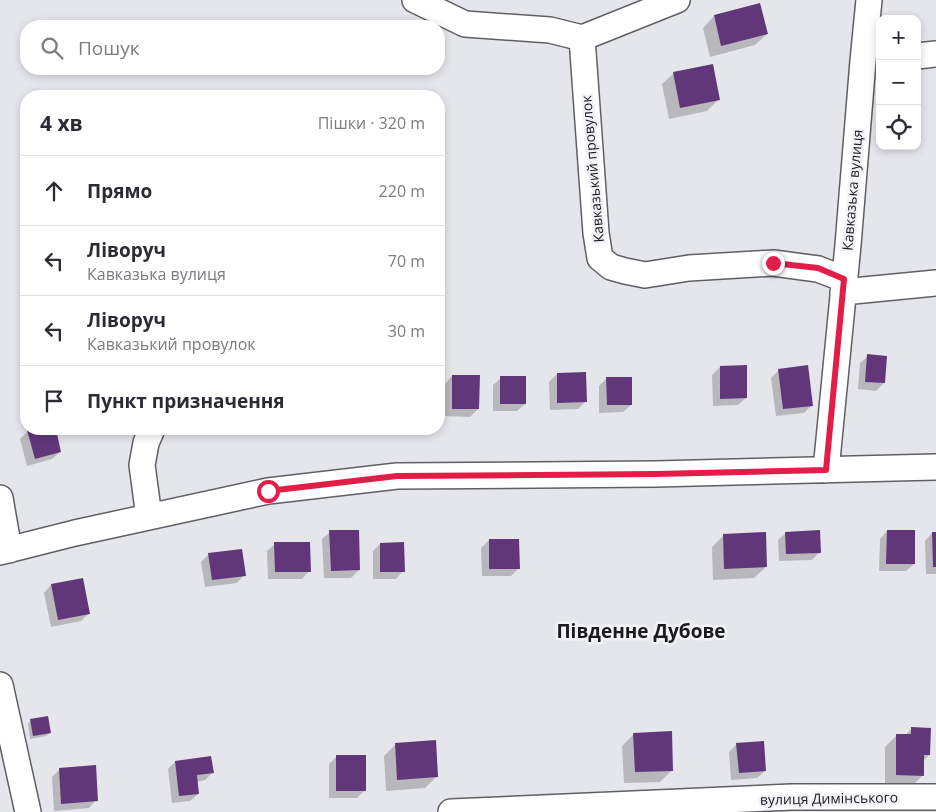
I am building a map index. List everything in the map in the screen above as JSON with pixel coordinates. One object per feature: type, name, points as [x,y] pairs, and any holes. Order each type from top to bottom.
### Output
[{"type":"street","points":[[415,0],[465,24],[550,30],[582,38],[677,0]]},
{"type":"street","name":"Кавказька вулиця","points":[[826,470],[848,245],[871,60],[869,0]]},
{"type":"street","name":"Кавказький провулок","points":[[582,38],[596,233],[600,258],[611,267],[645,275],[689,268],[773,263],[818,268],[844,286]]},
{"type":"street","points":[[921,56],[936,54]]},
{"type":"street","points":[[844,286],[936,283]]},
{"type":"street","points":[[149,435],[142,465],[149,517]]},
{"type":"street","points":[[0,498],[4,551],[75,533],[268,491],[397,476],[656,474],[936,467]]},
{"type":"street","points":[[0,685],[28,812]]},
{"type":"street","name":"вулиця Димінського","points":[[451,812],[792,797],[936,797]]},
{"type":"building","points":[[760,3],[768,34],[721,46],[714,15]]},
{"type":"building","points":[[713,64],[720,100],[680,108],[673,72]]},
{"type":"building","points":[[867,354],[887,356],[885,383],[865,382]]},
{"type":"building","points":[[747,365],[747,398],[720,399],[720,366]]},
{"type":"building","points":[[808,365],[813,406],[783,409],[778,369]]},
{"type":"building","points":[[586,372],[587,402],[557,403],[557,373]]},
{"type":"building","points":[[452,375],[480,375],[479,409],[452,409]]},
{"type":"building","points":[[500,376],[526,376],[526,404],[500,404]]},
{"type":"building","points":[[606,377],[632,377],[632,405],[607,405]]},
{"type":"building","points":[[28,435],[57,435],[61,452],[35,459]]},
{"type":"building","points":[[329,530],[359,530],[360,570],[331,571]]},
{"type":"building","points":[[820,530],[821,553],[786,554],[785,532]]},
{"type":"building","points":[[887,530],[915,530],[915,564],[886,564]]},
{"type":"building","points":[[766,532],[767,567],[724,569],[723,534]]},
{"type":"building","points":[[932,532],[936,532],[936,567],[933,567]]},
{"type":"building","points":[[489,539],[519,539],[520,569],[489,569]]},
{"type":"building","points":[[274,542],[310,542],[311,572],[275,572]]},
{"type":"building","points":[[404,542],[405,572],[380,572],[380,543]]},
{"type":"building","points":[[242,549],[246,576],[212,580],[208,553]]},
{"type":"building","points":[[83,578],[90,614],[58,620],[51,584]]},
{"type":"building","points":[[48,716],[51,733],[33,736],[30,719]]},
{"type":"building","points":[[911,727],[931,728],[930,755],[924,755],[924,776],[896,775],[896,734],[911,734]]},
{"type":"building","points":[[672,731],[673,771],[635,772],[633,733]]},
{"type":"building","points":[[436,740],[438,777],[397,780],[395,743]]},
{"type":"building","points":[[764,741],[766,771],[739,773],[736,743]]},
{"type":"building","points":[[336,755],[366,755],[366,791],[336,791]]},
{"type":"building","points":[[211,756],[214,773],[197,775],[199,794],[179,796],[175,761]]},
{"type":"building","points":[[96,765],[98,801],[61,804],[59,768]]},
{"type":"district","name":"Південне Дубове","points":[[641,631]]},
{"type":"route","points":[[268,491],[397,476],[656,474],[826,470],[844,279],[818,268],[773,263]]}]
